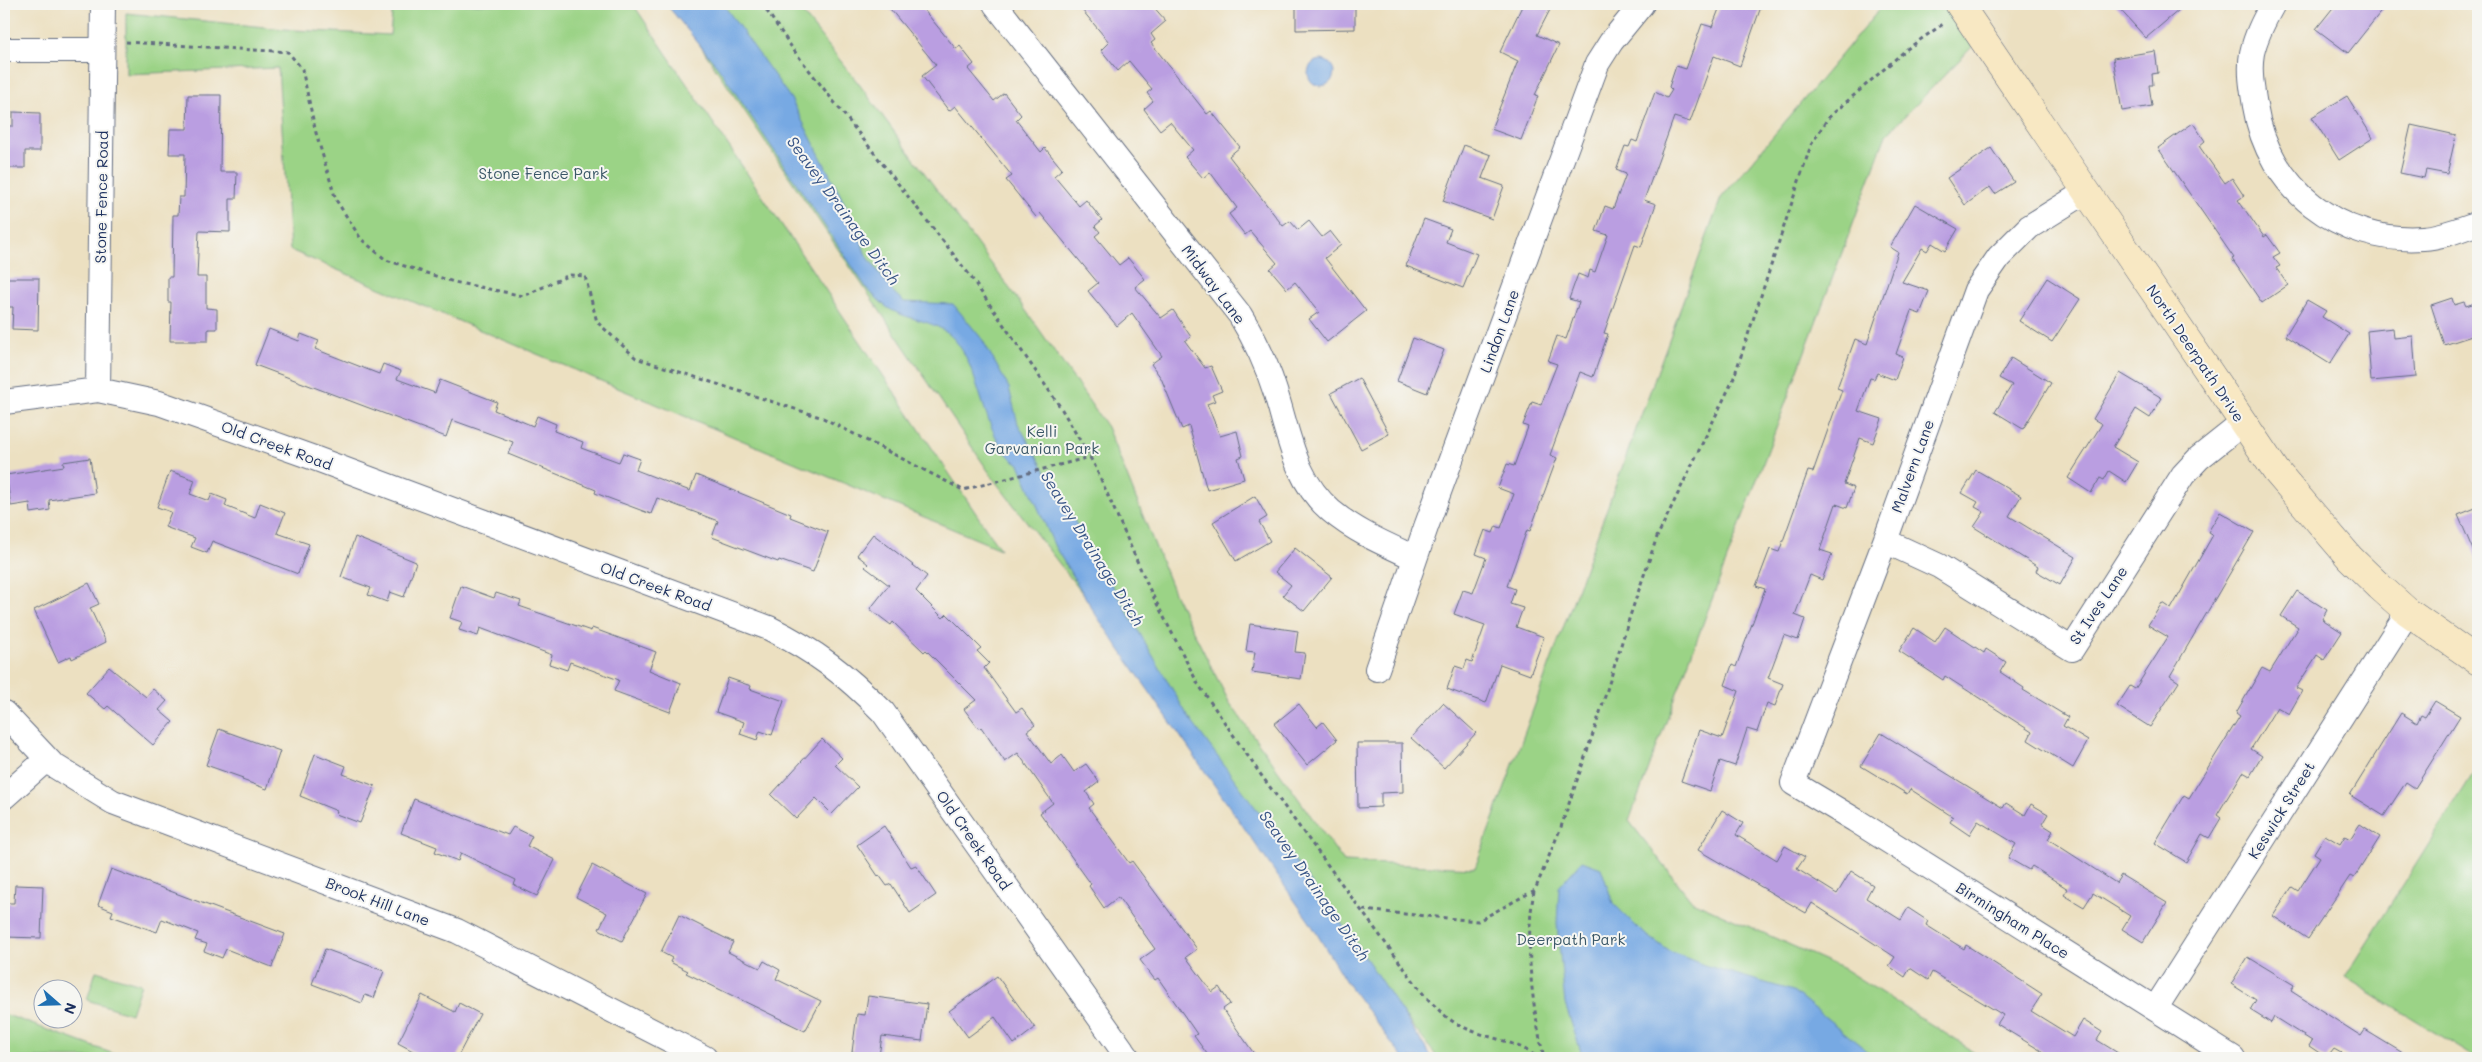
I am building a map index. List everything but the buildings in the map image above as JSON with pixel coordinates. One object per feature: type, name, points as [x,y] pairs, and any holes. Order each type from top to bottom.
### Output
[{"type":"street","name":"Stone Fence Road","points":[[98,390],[103,4]]},
{"type":"street","name":"Midway Lane","points":[[995,4],[1240,315],[1253,336],[1275,390],[1292,453],[1311,487],[1330,509],[1358,531],[1415,558]]},
{"type":"street","name":"Lindon Lane","points":[[1377,669],[1415,558],[1597,64],[1611,42],[1642,4]]},
{"type":"street","points":[[2272,4],[2256,36],[2252,55],[2251,82],[2258,129],[2278,170],[2304,199],[2340,222],[2370,234],[2424,238],[2478,223]]},
{"type":"street","name":"North Deerpath Drive","points":[[1964,6],[2276,471],[2350,558],[2408,612],[2478,661]]},
{"type":"street","points":[[4,50],[102,45]]},
{"type":"street","name":"Malvern Lane","points":[[1793,783],[1885,541],[1976,290],[1999,257],[2029,227],[2087,191]]},
{"type":"street","name":"Old Creek Road","points":[[4,402],[98,390],[159,403],[314,458],[769,628],[807,647],[849,678],[883,712],[1121,1056]]},
{"type":"street","name":"St Ives Lane","points":[[1885,541],[1939,566],[2072,649],[2183,475],[2199,458],[2243,423]]},
{"type":"street","name":"Keswick Street","points":[[2155,1009],[2408,612]]},
{"type":"street","name":"Brook Hill Lane","points":[[4,713],[46,759],[113,802],[457,931],[705,1058]]},
{"type":"street","points":[[4,797],[46,759]]},
{"type":"street","name":"Birmingham Place","points":[[1793,783],[2233,1058]]},
{"type":"path","points":[[762,4],[796,52],[968,273],[1061,408],[1090,457],[1149,588],[1198,684],[1261,775],[1363,910],[1424,995],[1449,1020],[1464,1028],[1511,1043],[1538,1058]]},
{"type":"path","points":[[1544,1058],[1536,1019],[1529,945],[1530,916],[1535,890],[1561,827],[1657,537],[1733,380],[1811,145],[1828,118],[1907,49],[1964,6]]},
{"type":"path","points":[[102,45],[288,52],[302,69],[316,134],[336,200],[361,239],[386,260],[454,282],[524,296],[570,275],[585,276],[597,322],[636,358],[823,418],[963,490],[1090,457]]},
{"type":"path","points":[[1363,910],[1478,921],[1535,890]]},
{"type":"green space","name":"Stone Fence Park","points":[[393,4],[633,4],[1000,549],[290,250],[278,68],[126,74],[126,13],[294,30],[390,35]]},
{"type":"green space","name":"Deerpath Park","points":[[672,4],[795,4],[859,84],[1032,319],[1107,427],[1175,595],[1229,702],[1344,862],[1475,868],[1721,198],[1884,4],[1946,4],[1973,46],[1886,135],[1629,821],[1692,901],[1844,969],[1984,1058],[1438,1058],[1281,860],[1118,639],[995,481]]},
{"type":"green space","points":[[2478,766],[2478,1058],[2476,1058],[2345,977]]},
{"type":"green space","points":[[96,971],[141,984],[131,1014],[87,1000]]},
{"type":"green space","points":[[4,1014],[32,1024],[32,1030],[48,1030],[125,1058],[4,1058]]},
{"type":"water","name":"Seavey Drainage Ditch","points":[[666,4],[723,4],[791,99],[850,214],[865,253],[892,291],[904,302],[953,304],[982,339],[1009,388],[1018,424],[1189,718],[1358,946],[1432,1058],[1403,1058],[1346,982],[1311,924],[1096,615],[1055,547],[1019,464],[1008,455],[999,442],[991,426],[973,374],[958,344],[951,336],[934,325],[897,313],[888,308],[868,290],[718,67]]},
{"type":"water","points":[[1321,60],[1330,64],[1334,73],[1330,82],[1321,86],[1312,82],[1308,73],[1312,64]]},
{"type":"water","points":[[1582,861],[1601,868],[1613,903],[1641,931],[1669,951],[1704,965],[1793,991],[1876,1058],[1583,1058],[1565,1004],[1557,924],[1559,887]]},
{"type":"park label","name":"Kelli Garvanian Park","points":[[1042,440]]}]
